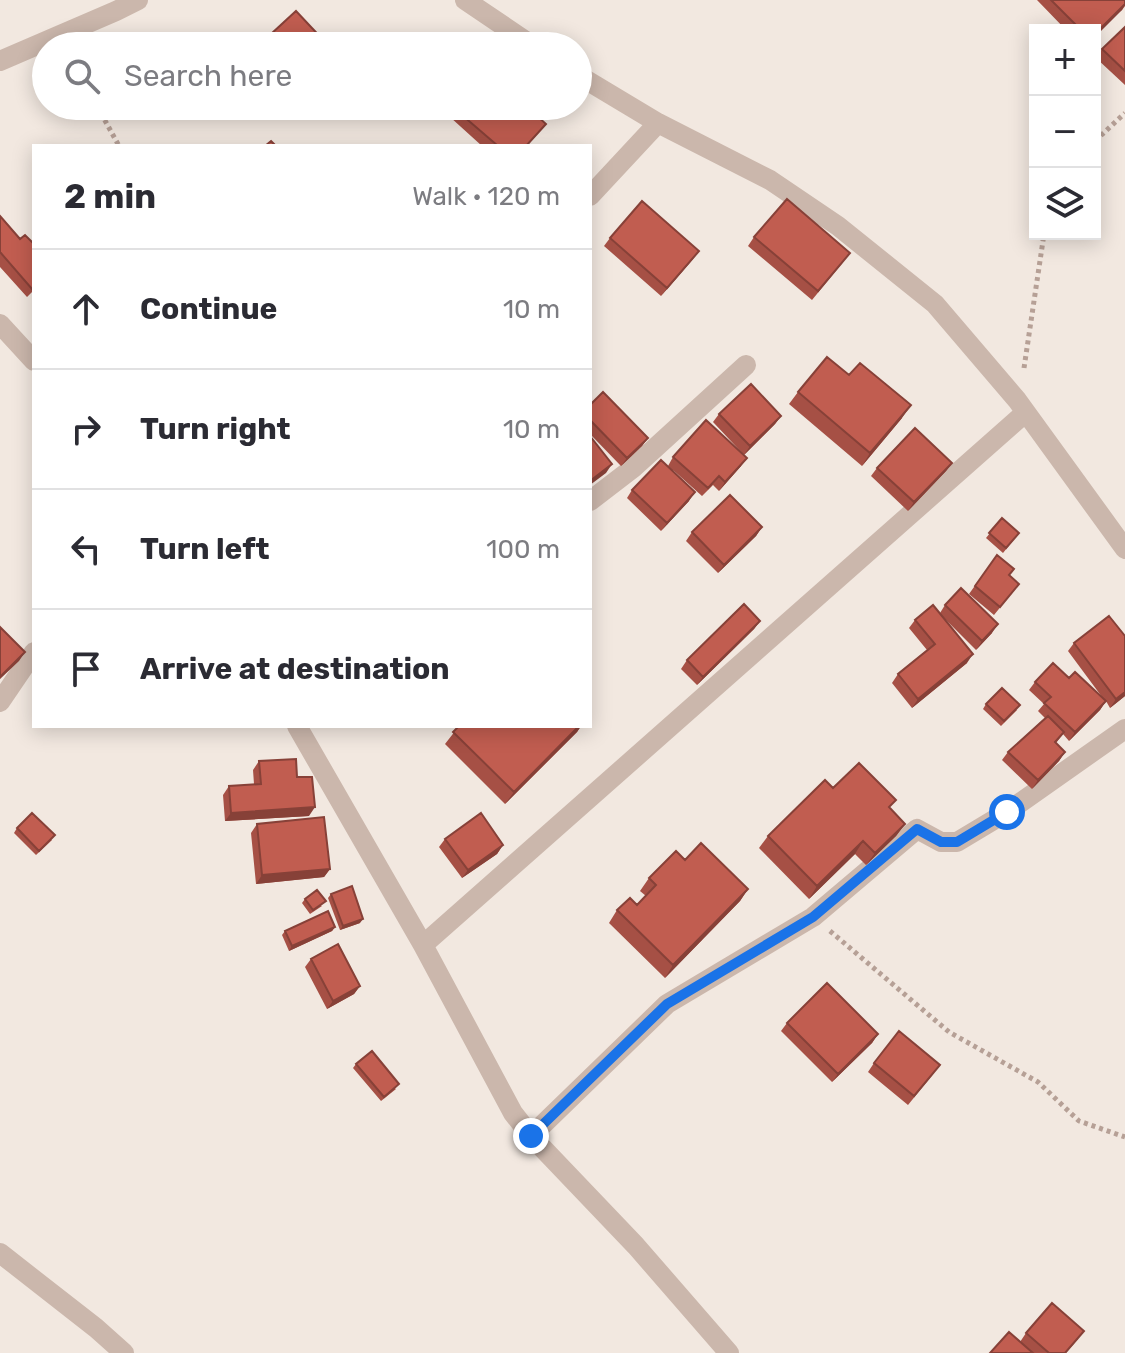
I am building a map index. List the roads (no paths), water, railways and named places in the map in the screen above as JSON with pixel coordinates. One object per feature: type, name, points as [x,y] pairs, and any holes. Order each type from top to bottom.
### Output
[{"type":"street","points":[[67,32],[138,0]]},
{"type":"street","points":[[465,0],[512,32]]},
{"type":"street","points":[[0,61],[32,47]]},
{"type":"street","points":[[592,83],[658,123],[770,180],[838,226],[935,304],[1021,406],[1125,549]]},
{"type":"street","points":[[592,194],[658,123]]},
{"type":"street","points":[[0,324],[32,359]]},
{"type":"street","points":[[592,499],[633,468],[746,365]]},
{"type":"street","points":[[423,945],[865,556],[1021,406]]},
{"type":"street","points":[[0,702],[32,655]]},
{"type":"street","points":[[298,728],[423,945],[513,1113],[531,1136],[636,1246],[729,1353]]},
{"type":"street","points":[[531,1136],[667,1004],[813,917],[917,829],[941,842],[957,842],[1007,812],[1125,729]]},
{"type":"street","points":[[0,1253],[124,1353]]}]
